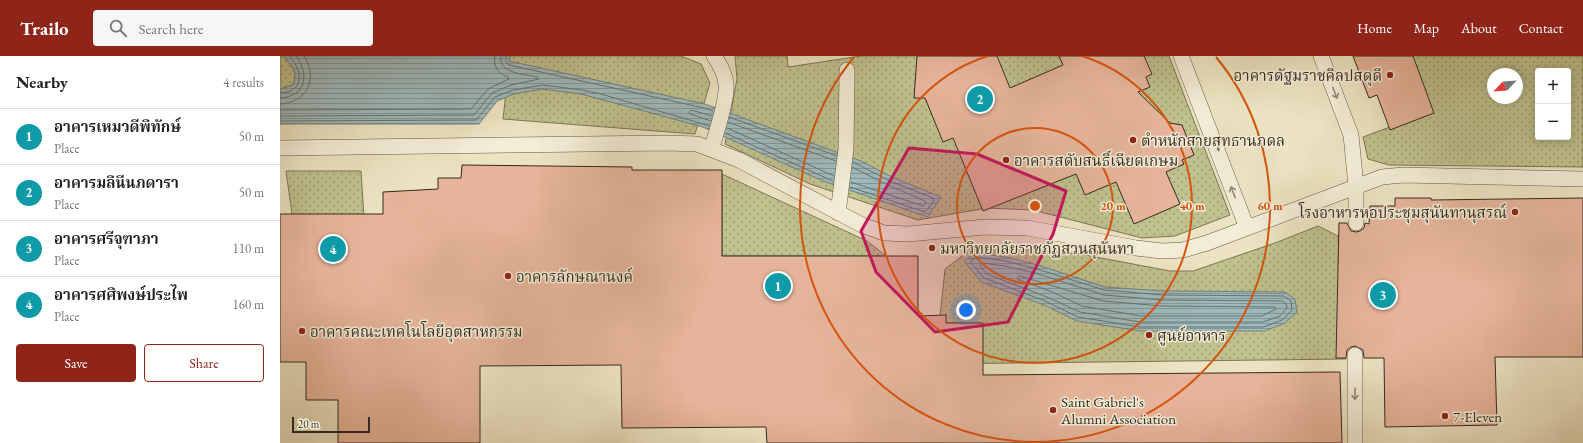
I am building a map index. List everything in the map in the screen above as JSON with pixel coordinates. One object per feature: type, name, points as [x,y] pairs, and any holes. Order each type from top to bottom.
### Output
[{"type":"lane","points":[[713,144],[727,94],[726,82],[722,68],[714,56]]},
{"type":"lane","points":[[1181,56],[1247,228]]},
{"type":"lane","points":[[1321,56],[1351,135],[1356,186],[1356,223]]},
{"type":"lane","points":[[838,213],[842,192],[846,149],[847,70]]},
{"type":"lane","points":[[280,148],[667,143],[713,144],[739,160],[838,213],[862,225],[884,233],[908,234],[984,227],[1027,228],[1136,248],[1162,251],[1183,250],[1208,243],[1382,177],[1403,176],[1583,179]]},
{"type":"lane","points":[[1355,355],[1355,443]]},
{"type":"highlighted area","points":[[909,148],[977,154],[1066,191],[1053,234],[1008,322],[935,332],[876,272],[861,231]]},
{"type":"green space","points":[[280,56],[284,56],[295,72],[295,80],[293,85],[280,89]]},
{"type":"green space","points":[[510,56],[681,56],[701,64],[710,83],[695,134],[503,119]]},
{"type":"green space","points":[[735,56],[787,56],[788,67],[861,56],[1169,56],[1230,215],[1175,236],[1142,238],[1033,210],[987,208],[918,220],[810,184],[725,144],[737,79]]},
{"type":"green space","points":[[1400,56],[1583,56],[1583,167],[1389,165],[1368,159],[1363,137],[1422,115]]},
{"type":"green space","points":[[286,171],[361,171],[369,295],[304,300]]},
{"type":"green space","points":[[722,174],[867,241],[886,256],[722,256]]},
{"type":"green space","points":[[1318,226],[1338,236],[1346,359],[935,364],[945,269],[970,250],[996,246],[1080,254],[1170,271],[1193,271],[1275,243]]},
{"type":"water","points":[[284,56],[510,56],[509,61],[705,104],[861,161],[892,177],[941,197],[928,217],[823,181],[703,127],[581,94],[542,89],[514,94],[497,101],[479,124],[280,124],[280,89],[293,85],[295,80],[295,72]]},
{"type":"water","points":[[975,253],[1006,257],[1038,265],[1105,287],[1163,291],[1285,292],[1295,299],[1297,312],[1285,323],[1265,331],[1140,331],[1077,321],[1044,305],[981,282],[964,261]]},
{"type":"building","points":[[917,56],[997,56],[1010,88],[1063,65],[1059,56],[1144,56],[1152,74],[1146,77],[1150,87],[1138,92],[1170,123],[1182,125],[1194,155],[1182,160],[1184,164],[1166,172],[1180,204],[1134,224],[1116,182],[1085,195],[1076,174],[983,211],[953,138],[943,142],[925,98],[914,98]]},
{"type":"building","name":"อาคารดัฐมราชคิลปสดุดี","points":[[1353,56],[1413,56],[1434,113],[1390,130],[1377,95],[1369,98]]},
{"type":"building","points":[[462,165],[632,167],[632,170],[722,170],[722,256],[918,256],[918,316],[946,315],[946,323],[983,323],[983,375],[1340,372],[1342,443],[767,443],[766,427],[622,428],[621,365],[480,366],[480,443],[338,443],[338,400],[306,400],[306,362],[280,362],[280,214],[383,214],[383,192],[438,189],[438,178],[461,178]]},
{"type":"building","points":[[1395,198],[1431,198],[1431,200],[1583,198],[1583,357],[1495,357],[1497,425],[1385,427],[1384,358],[1364,358],[1363,350],[1355,346],[1347,350],[1346,358],[1336,358],[1339,223],[1347,223],[1351,231],[1360,231],[1364,228],[1365,223],[1369,224],[1370,206],[1395,206]]},
{"type":"place","name":"อาคารดัฐมราชคิลปสดุดี","points":[[1390,75]]},
{"type":"place","name":"อาคารมลินีนภดารา","points":[[980,99]]},
{"type":"place","name":"ตำหนักสายสุทธานภดล","points":[[1133,140]]},
{"type":"place","name":"อาคารสดับสนธิ์เฉียดเกษม","points":[[1006,160]]},
{"type":"place","name":"โรงอาหารหอประชุมสุนันทานุสรณ์","points":[[1515,212]]},
{"type":"place","name":"มหาวิทยาลัยราชภัฏสวนสุนันทา","points":[[932,248]]},
{"type":"place","name":"อาคารศศิพงษ์ประไพ","points":[[333,249]]},
{"type":"place","name":"อาคารลักษณานงค์","points":[[508,276]]},
{"type":"place","name":"อาคารเหมวดีพิทักษ์","points":[[778,286]]},
{"type":"place","name":"อาคารศรีจุฑาภา","points":[[1383,295]]},
{"type":"place","name":"อาคารคณะเทคโนโลยีอุตสาหกรรม","points":[[302,331]]},
{"type":"place","name":"ศูนย์อาหาร","points":[[1149,335]]},
{"type":"place","name":"Saint Gabriel's Alumni Association","points":[[1053,410]]},
{"type":"place","name":"7-Eleven","points":[[1445,416]]}]
